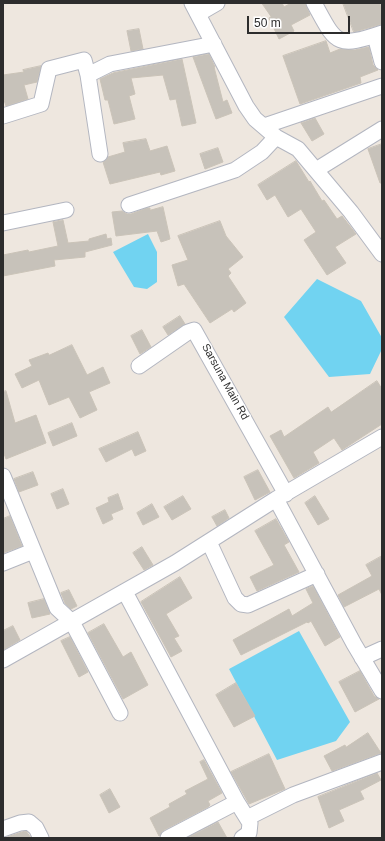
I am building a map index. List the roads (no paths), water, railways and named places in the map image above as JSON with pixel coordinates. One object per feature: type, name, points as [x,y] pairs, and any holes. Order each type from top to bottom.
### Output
[{"type":"street","points":[[217,3],[195,9],[246,106],[255,119],[276,137],[298,149],[351,212],[382,254]]},
{"type":"street","points":[[314,3],[332,35],[339,41],[352,42],[378,35],[382,62]]},
{"type":"street","points":[[88,75],[110,64],[214,44]]},
{"type":"street","points":[[3,116],[41,104],[49,70],[84,60],[88,75],[100,154]]},
{"type":"street","points":[[264,126],[382,86]]},
{"type":"street","points":[[316,170],[382,129]]},
{"type":"street","points":[[129,205],[235,170],[262,152],[276,137]]},
{"type":"street","points":[[3,223],[66,210]]},
{"type":"street","name":"Sarsuna Main Rd","points":[[139,366],[194,330],[281,497]]},
{"type":"street","points":[[3,660],[125,592],[382,437]]},
{"type":"street","points":[[3,476],[57,608],[72,622],[120,713]]},
{"type":"street","points":[[281,497],[317,574],[362,658],[382,691]]},
{"type":"street","points":[[209,542],[235,598],[241,604],[248,605],[317,574]]},
{"type":"street","points":[[3,563],[33,551]]},
{"type":"street","points":[[125,592],[237,802],[250,823],[249,833],[242,838]]},
{"type":"street","points":[[362,658],[382,649]]},
{"type":"street","points":[[247,818],[293,795],[382,762]]},
{"type":"street","points":[[168,838],[237,802]]},
{"type":"street","points":[[3,829],[20,823],[29,822],[36,828],[41,838]]},
{"type":"water","points":[[148,234],[157,252],[157,282],[147,289],[134,287],[113,252]]},
{"type":"water","points":[[317,279],[361,301],[382,338],[382,349],[370,374],[329,377],[284,317]]},
{"type":"water","points":[[299,631],[350,722],[336,741],[277,760],[229,669]]}]
